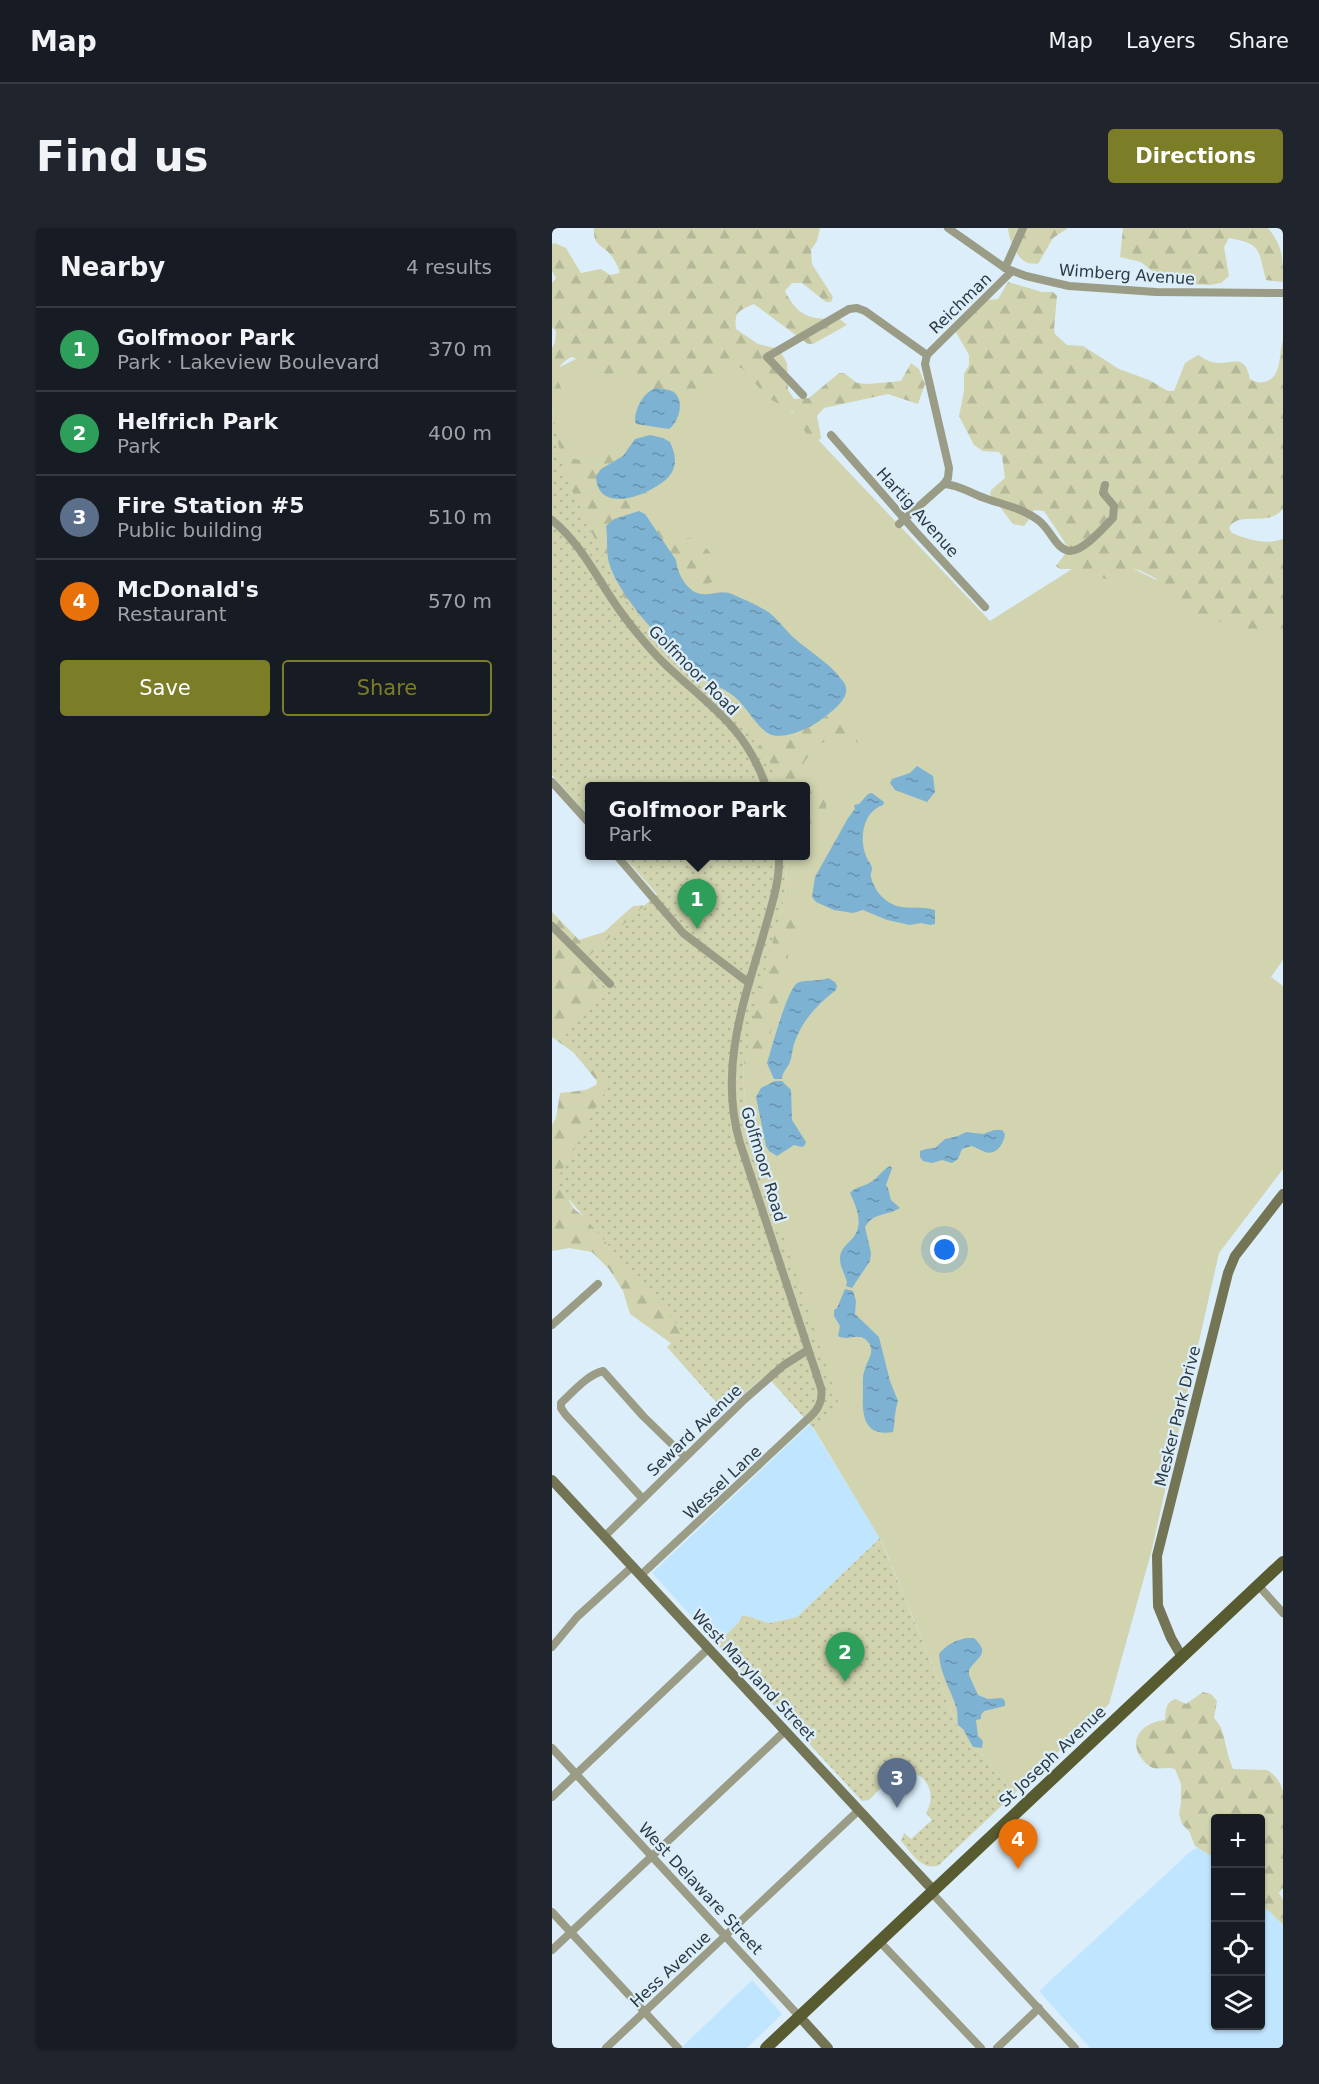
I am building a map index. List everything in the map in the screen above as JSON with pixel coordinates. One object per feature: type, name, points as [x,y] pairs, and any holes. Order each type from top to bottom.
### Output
[{"type":"main road","name":"St Joseph Avenue","points":[[766,2048],[1283,1562]]},
{"type":"street","name":"Wimberg Avenue","points":[[948,228],[1008,269],[1045,281],[1090,288],[1283,293]]},
{"type":"street","name":"Reichman","points":[[927,355],[1008,269],[1023,228]]},
{"type":"street","points":[[803,395],[767,357],[845,311],[854,308],[865,311],[927,355],[925,364],[949,468],[948,478],[898,524]]},
{"type":"street","name":"Hartig Avenue","points":[[831,435],[985,607]]},
{"type":"street","points":[[944,484],[956,485],[980,497],[1033,516],[1049,530],[1060,547],[1071,551],[1082,547],[1113,518],[1114,506],[1103,493],[1106,485]]},
{"type":"street","name":"Golfmoor Road","points":[[552,520],[575,541],[625,618],[653,651],[720,712],[739,734],[755,760],[764,782]]},
{"type":"street","points":[[552,782],[585,819]]},
{"type":"street","points":[[621,860],[683,933],[749,983]]},
{"type":"street","name":"Golfmoor Road","points":[[778,860],[774,898],[749,983],[731,1059],[732,1102],[740,1143],[821,1388],[819,1407]]},
{"type":"street","points":[[552,926],[610,984]]},
{"type":"street","name":"Mesker Park Drive","points":[[1182,1657],[1171,1638],[1158,1606],[1157,1556],[1228,1273],[1236,1256],[1283,1194]]},
{"type":"street","points":[[552,1325],[598,1284]]},
{"type":"street","name":"Seward Avenue","points":[[605,1536],[731,1411],[776,1372],[808,1350]]},
{"type":"street","points":[[642,1498],[565,1414],[561,1403],[596,1373],[603,1371],[685,1457]]},
{"type":"street","name":"Wessel Lane","points":[[552,1647],[577,1617],[637,1571],[795,1432],[819,1407]]},
{"type":"street","name":"West Maryland Street","points":[[552,1480],[710,1648],[1076,2048]]},
{"type":"street","points":[[1258,1586],[1283,1613]]},
{"type":"street","points":[[552,1797],[710,1648]]},
{"type":"street","points":[[552,1950],[785,1731]]},
{"type":"street","name":"West Delaware Street","points":[[552,1748],[828,2048]]},
{"type":"street","name":"Hess Avenue","points":[[606,2048],[859,1810]]},
{"type":"street","points":[[552,1912],[678,2048]]},
{"type":"street","points":[[879,1941],[981,2048]]},
{"type":"street","points":[[996,2048],[1039,2008]]},
{"type":"shaded area","points":[[810,1424],[880,1538],[797,1617],[770,1623],[743,1615],[717,1644],[652,1573]]},
{"type":"shaded area","points":[[1208,1843],[1211,1846],[1211,2030],[1265,2030],[1265,1906],[1283,1926],[1283,2048],[1090,2048],[1039,1991],[1191,1851]]},
{"type":"shaded area","points":[[752,1980],[782,2014],[747,2048],[681,2048]]},
{"type":"green space","points":[[594,228],[820,228],[817,241],[811,250],[812,264],[833,297],[831,302],[826,302],[802,283],[792,283],[785,291],[796,307],[807,316],[840,319],[847,325],[813,344],[808,344],[754,304],[739,312],[736,318],[736,329],[758,344],[779,349],[787,363],[788,390],[794,399],[809,398],[839,373],[844,373],[857,383],[901,381],[911,363],[919,369],[925,384],[918,404],[888,394],[824,408],[817,416],[821,438],[813,444],[792,411],[768,398],[742,368],[721,365],[693,396],[651,389],[625,372],[603,374],[592,372],[572,357],[559,367],[556,373],[561,392],[552,405],[552,348],[556,331],[552,327],[552,283],[556,278],[552,271],[552,244],[566,248],[581,273],[601,269],[610,275],[620,273],[611,255],[595,239]]},
{"type":"green space","points":[[1008,228],[1068,228],[1053,238],[1038,264],[1028,263],[1020,257],[1012,243]]},
{"type":"green space","points":[[1123,228],[1268,228],[1277,241],[1281,253],[1283,282],[1266,280],[1257,250],[1248,243],[1229,238],[1224,247],[1229,276],[1221,283],[1210,285],[1167,283],[1141,262],[1120,257]]},
{"type":"green space","points":[[1008,282],[1042,292],[1053,292],[1057,296],[1055,334],[1067,345],[1083,346],[1119,369],[1149,380],[1168,391],[1174,391],[1185,363],[1198,355],[1212,362],[1240,362],[1247,370],[1250,379],[1255,382],[1270,380],[1279,365],[1283,341],[1283,509],[1276,515],[1262,519],[1239,520],[1229,528],[1232,533],[1258,541],[1270,542],[1283,539],[1283,640],[1260,631],[1240,628],[1231,623],[1199,616],[1182,604],[1155,578],[1139,570],[1134,569],[1111,581],[1081,569],[1060,569],[1056,566],[1068,550],[1044,511],[1034,510],[1024,526],[1013,524],[990,494],[991,490],[1005,478],[1002,456],[999,452],[983,451],[974,445],[959,416],[964,391],[964,374],[969,365],[969,355],[956,332],[957,327],[987,300],[998,299]]},
{"type":"green space","points":[[733,350],[990,621],[1099,552],[1226,614],[1283,567],[1283,960],[1271,977],[1283,986],[1283,1169],[1219,1253],[1151,1553],[1109,1704],[1014,1794],[983,1755],[963,1740],[882,1542],[814,1429],[838,1405],[746,1121],[743,1069],[759,993],[785,896],[788,860],[810,860],[810,782],[775,782],[727,705],[564,474],[552,408],[552,371],[590,352]]},
{"type":"green space","points":[[552,408],[564,474],[621,594],[664,645],[727,705],[772,765],[777,782],[585,782],[585,812],[552,775]]},
{"type":"green space","points":[[552,416],[567,431],[567,447],[571,456],[584,459],[614,454],[623,456],[601,469],[596,476],[631,499],[652,489],[654,511],[666,533],[678,541],[686,538],[693,539],[706,547],[711,554],[717,568],[714,580],[692,590],[679,573],[676,560],[645,514],[614,519],[607,526],[608,542],[639,612],[678,655],[700,675],[736,698],[738,710],[733,713],[751,748],[767,743],[770,735],[801,730],[828,715],[837,723],[845,722],[855,726],[867,737],[866,743],[862,745],[844,735],[819,744],[804,762],[808,776],[828,798],[821,830],[810,833],[810,782],[588,782],[552,515]]},
{"type":"green space","points":[[627,860],[788,860],[785,896],[759,993],[743,1069],[746,1121],[839,1405],[814,1429],[766,1375],[724,1411],[667,1347],[683,1332],[555,1183],[609,1084],[565,1034],[608,993],[581,963],[657,894]]},
{"type":"green space","points":[[648,905],[778,917],[796,907],[800,911],[789,942],[787,970],[769,1039],[754,1061],[723,1071],[570,1191],[569,1201],[575,1210],[593,1223],[696,1346],[689,1356],[630,1314],[623,1291],[609,1269],[592,1252],[569,1248],[552,1251],[552,1125],[556,1118],[560,1093],[586,1090],[596,1085],[597,1081],[574,1053],[552,1037],[552,912],[579,940],[604,932],[633,906]]},
{"type":"green space","points":[[880,1538],[963,1740],[983,1755],[1014,1794],[939,1865],[927,1866],[917,1860],[901,1841],[904,1833],[911,1839],[932,1820],[926,1813],[931,1796],[929,1788],[920,1776],[905,1771],[896,1772],[869,1800],[862,1801],[717,1644],[743,1615],[770,1623],[797,1617]]},
{"type":"green space","points":[[1203,1692],[1211,1694],[1217,1701],[1214,1718],[1221,1729],[1233,1769],[1267,1770],[1279,1782],[1283,1792],[1283,1888],[1279,1893],[1283,1900],[1283,1925],[1265,1908],[1265,1814],[1211,1814],[1211,1856],[1195,1846],[1189,1831],[1182,1824],[1179,1814],[1181,1784],[1175,1769],[1151,1767],[1137,1750],[1136,1743],[1142,1730],[1148,1725],[1165,1720],[1170,1702],[1176,1699],[1186,1704]]},
{"type":"water","points":[[656,388],[673,392],[680,402],[677,418],[669,429],[636,424],[637,408],[647,393]]},
{"type":"water","points":[[650,435],[670,442],[675,460],[672,473],[654,488],[630,498],[607,497],[598,486],[596,476],[601,469],[623,456],[635,439]]},
{"type":"water","points":[[639,511],[645,514],[676,560],[681,577],[689,588],[702,594],[732,594],[761,608],[832,668],[846,686],[845,696],[837,707],[805,729],[791,734],[772,735],[763,729],[733,695],[699,675],[675,653],[634,608],[623,592],[609,563],[606,526],[614,519]]},
{"type":"water","points":[[917,766],[933,776],[935,792],[927,802],[895,790],[890,783],[892,779],[910,773]]},
{"type":"water","points":[[872,793],[884,802],[871,813],[863,833],[864,849],[872,868],[871,876],[874,885],[890,903],[935,910],[935,924],[910,925],[887,920],[863,910],[853,913],[834,910],[816,902],[812,897],[815,877],[855,809],[854,805],[859,804],[868,794]]},
{"type":"water","points":[[828,978],[835,982],[836,990],[816,1007],[806,1020],[797,1035],[790,1062],[782,1079],[774,1079],[767,1063],[792,990],[798,982]]},
{"type":"water","points":[[775,1081],[782,1081],[791,1090],[792,1120],[806,1142],[802,1147],[794,1145],[777,1156],[766,1146],[756,1097],[761,1088]]},
{"type":"water","points":[[1002,1130],[1005,1134],[1003,1142],[996,1151],[989,1153],[971,1146],[962,1149],[958,1159],[952,1163],[942,1160],[932,1163],[923,1161],[920,1157],[920,1151],[935,1148],[945,1139],[966,1132],[983,1134]]},
{"type":"water","points":[[890,1166],[892,1168],[886,1185],[891,1200],[900,1208],[872,1219],[865,1227],[871,1253],[870,1261],[852,1288],[846,1286],[840,1256],[844,1247],[854,1237],[858,1225],[857,1212],[850,1193],[871,1182]]},
{"type":"water","points":[[845,1289],[853,1291],[856,1301],[855,1314],[879,1337],[890,1381],[898,1401],[893,1432],[876,1431],[866,1422],[863,1377],[871,1349],[868,1342],[861,1337],[842,1338],[838,1336],[840,1326],[834,1316],[834,1310]]},
{"type":"water","points":[[966,1638],[974,1638],[982,1648],[981,1655],[969,1670],[978,1695],[988,1699],[1002,1698],[1005,1701],[1005,1706],[984,1711],[981,1719],[976,1720],[978,1736],[983,1741],[982,1748],[973,1747],[963,1729],[958,1725],[957,1710],[940,1662],[939,1654],[945,1648]]},
{"type":"place","name":"Golfmoor Park","points":[[697,929]]},
{"type":"place","name":"Helfrich Park","points":[[845,1682]]},
{"type":"place","name":"Fire Station #5","points":[[897,1808]]},
{"type":"place","name":"McDonald's","points":[[1018,1869]]}]
